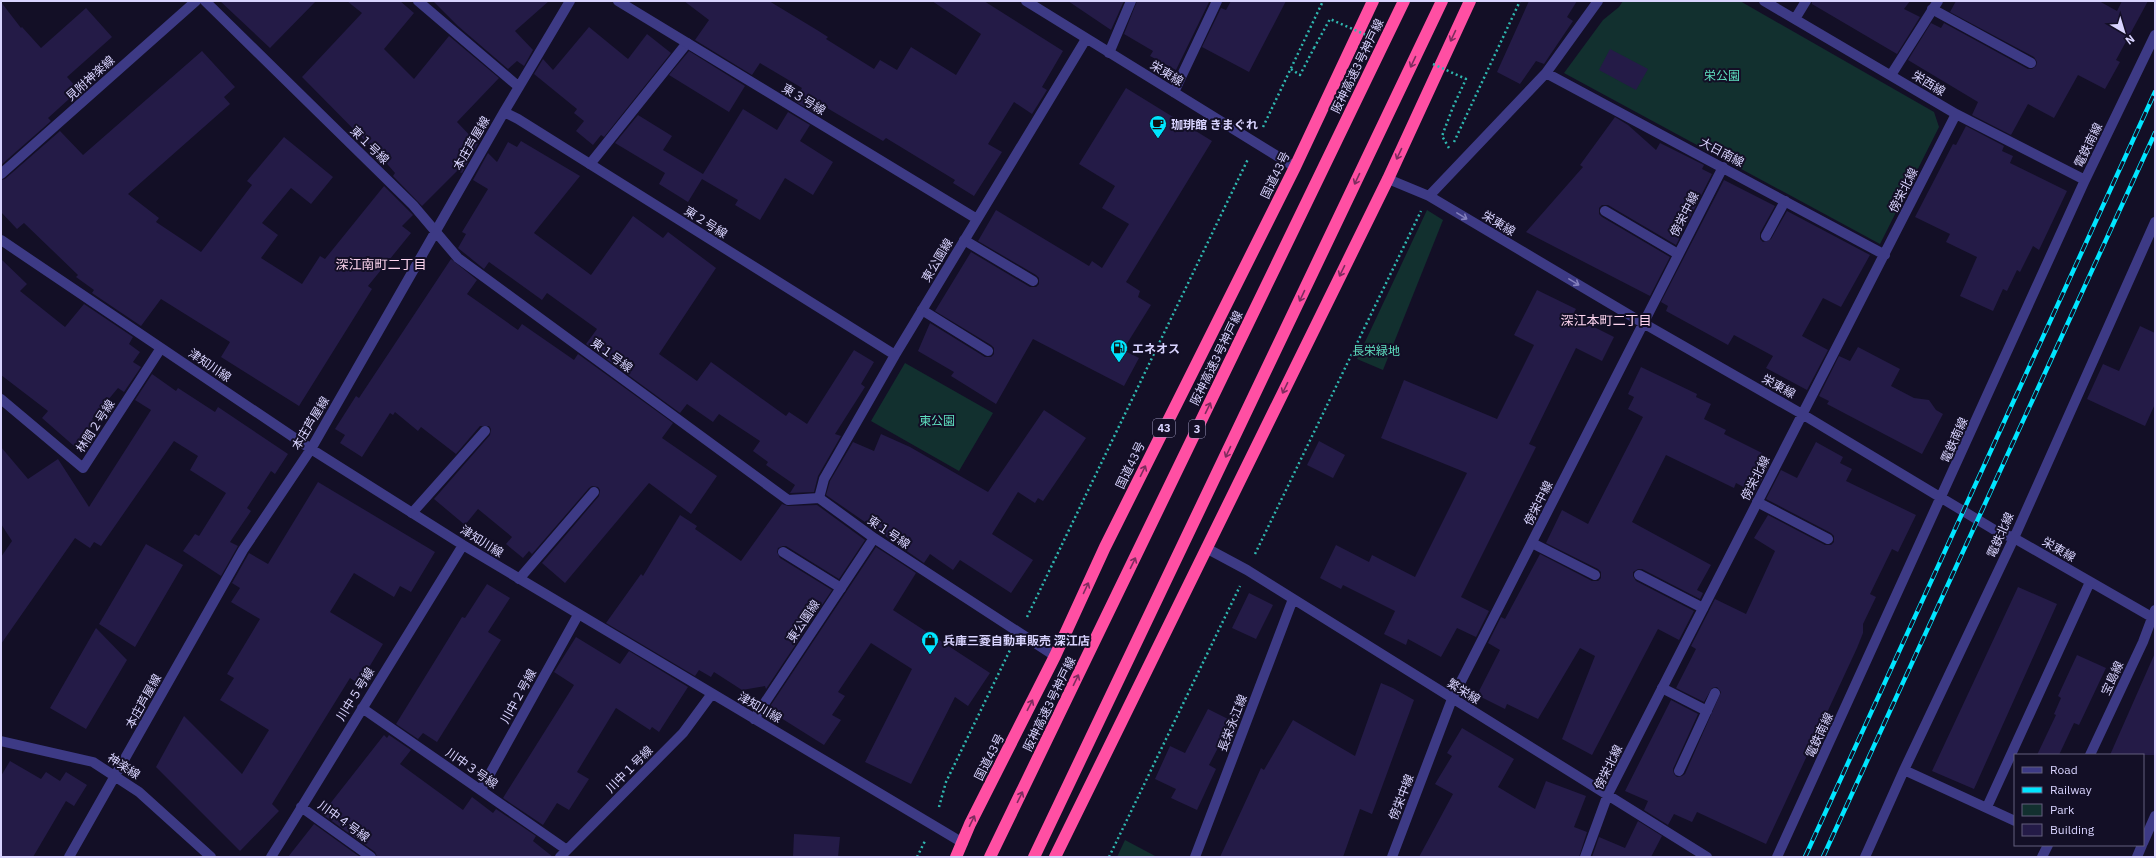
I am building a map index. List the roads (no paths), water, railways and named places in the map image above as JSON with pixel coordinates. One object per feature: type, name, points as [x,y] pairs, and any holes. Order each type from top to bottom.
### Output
[{"type":"highway","name":"国道43号","points":[[956,857],[1055,656],[1108,540],[1295,166],[1373,1]]},
{"type":"highway","name":"阪神高速3号神戸線","points":[[990,857],[1404,1]]},
{"type":"highway","points":[[1034,857],[1442,1]]},
{"type":"highway","points":[[1055,857],[1388,179],[1470,1]]},
{"type":"street","name":"見附神楽線","points":[[1,174],[196,1]]},
{"type":"street","name":"東１号線","points":[[205,1],[413,205],[458,258],[788,500],[819,498],[874,538],[1055,656]]},
{"type":"street","name":"本庄芦屋線","points":[[69,857],[116,777],[243,550],[311,449],[504,112],[570,1]]},
{"type":"street","name":"東３号線","points":[[618,1],[977,219]]},
{"type":"street","name":"栄東線","points":[[1026,1],[1295,166]]},
{"type":"street","points":[[1109,53],[1132,1]]},
{"type":"street","points":[[1174,92],[1217,1]]},
{"type":"street","points":[[1429,196],[1546,73],[1598,1]]},
{"type":"street","name":"栄西線","points":[[1764,1],[1956,114],[2085,180]]},
{"type":"street","points":[[1795,19],[1806,1]]},
{"type":"street","points":[[424,3],[519,87]]},
{"type":"street","points":[[1891,75],[1935,5],[2032,64]]},
{"type":"street","name":"電鉄南線","points":[[1777,857],[1942,498],[2085,180],[2155,35]]},
{"type":"street","name":"東公園線","points":[[819,498],[824,479],[895,355],[1086,39]]},
{"type":"street","points":[[590,164],[687,43]]},
{"type":"street","name":"大日南線","points":[[1546,73],[1885,255]]},
{"type":"street","name":"東２号線","points":[[504,112],[590,164],[895,355]]},
{"type":"street","name":"傍栄北線","points":[[1585,857],[1608,794],[1956,114]]},
{"type":"street","name":"傍栄中線","points":[[1392,857],[1452,699],[1722,167]]},
{"type":"street","name":"栄東線","points":[[1388,179],[1429,196],[1643,324],[1802,414],[1998,532],[2014,538],[2090,582],[2154,616]]},
{"type":"street","points":[[1766,236],[1785,201]]},
{"type":"street","points":[[1605,211],[1678,254]]},
{"type":"street","name":"電鉄北線","points":[[1865,857],[1904,770],[2014,538],[2155,222]]},
{"type":"street","points":[[964,240],[1033,282]]},
{"type":"street","name":"津知川線","points":[[2,242],[311,449],[463,545],[711,695],[963,843]]},
{"type":"street","points":[[922,310],[988,351]]},
{"type":"street","name":"林間２号線","points":[[1,399],[84,468],[161,348]]},
{"type":"street","points":[[412,513],[485,431]]},
{"type":"street","points":[[519,579],[594,492]]},
{"type":"street","points":[[1757,502],[1828,539]]},
{"type":"street","name":"東公園線","points":[[754,719],[874,538]]},
{"type":"street","points":[[1532,543],[1595,575]]},
{"type":"street","name":"川中５号線","points":[[271,857],[463,545]]},
{"type":"street","name":"繁栄線","points":[[1206,548],[1248,570],[1452,699],[1608,794],[1707,857]]},
{"type":"street","points":[[783,552],[841,588]]},
{"type":"street","points":[[1639,576],[1703,608]]},
{"type":"street","points":[[1986,808],[2090,582]]},
{"type":"street","name":"長栄永江線","points":[[1195,857],[1293,599]]},
{"type":"street","name":"川中２号線","points":[[481,790],[578,615]]},
{"type":"street","name":"宝島線","points":[[2090,754],[2154,616]]},
{"type":"street","points":[[1662,688],[1707,710]]},
{"type":"street","points":[[1679,771],[1715,693]]},
{"type":"street","name":"川中１号線","points":[[563,853],[683,733],[711,695]]},
{"type":"street","name":"川中３号線","points":[[362,708],[481,790],[563,853]]},
{"type":"street","name":"神楽線","points":[[1,741],[93,762],[139,792],[211,857]]},
{"type":"street","points":[[1904,770],[2014,821]]},
{"type":"street","name":"川中４号線","points":[[301,807],[371,857]]},
{"type":"street","points":[[2144,842],[2155,816]]},
{"type":"street","points":[[2042,857],[2048,846]]},
{"type":"street","points":[[2137,857],[2142,846]]},
{"type":"railway","points":[[1805,857],[2155,92]]},
{"type":"railway","points":[[1823,857],[2155,133]]},
{"type":"place","name":"珈琲館 きまぐれ","points":[[1158,139]]},
{"type":"place","name":"エネオス","points":[[1119,363]]},
{"type":"place","name":"兵庫三菱自動車販売 深江店","points":[[930,655]]},
{"type":"district","name":"深江南町二丁目","points":[[381,264]]},
{"type":"district","name":"深江本町二丁目","points":[[1606,320]]},
{"type":"park label","name":"栄公園","points":[[1722,75]]},
{"type":"park label","name":"長栄緑地","points":[[1376,350]]},
{"type":"park label","name":"東公園","points":[[937,420]]}]
